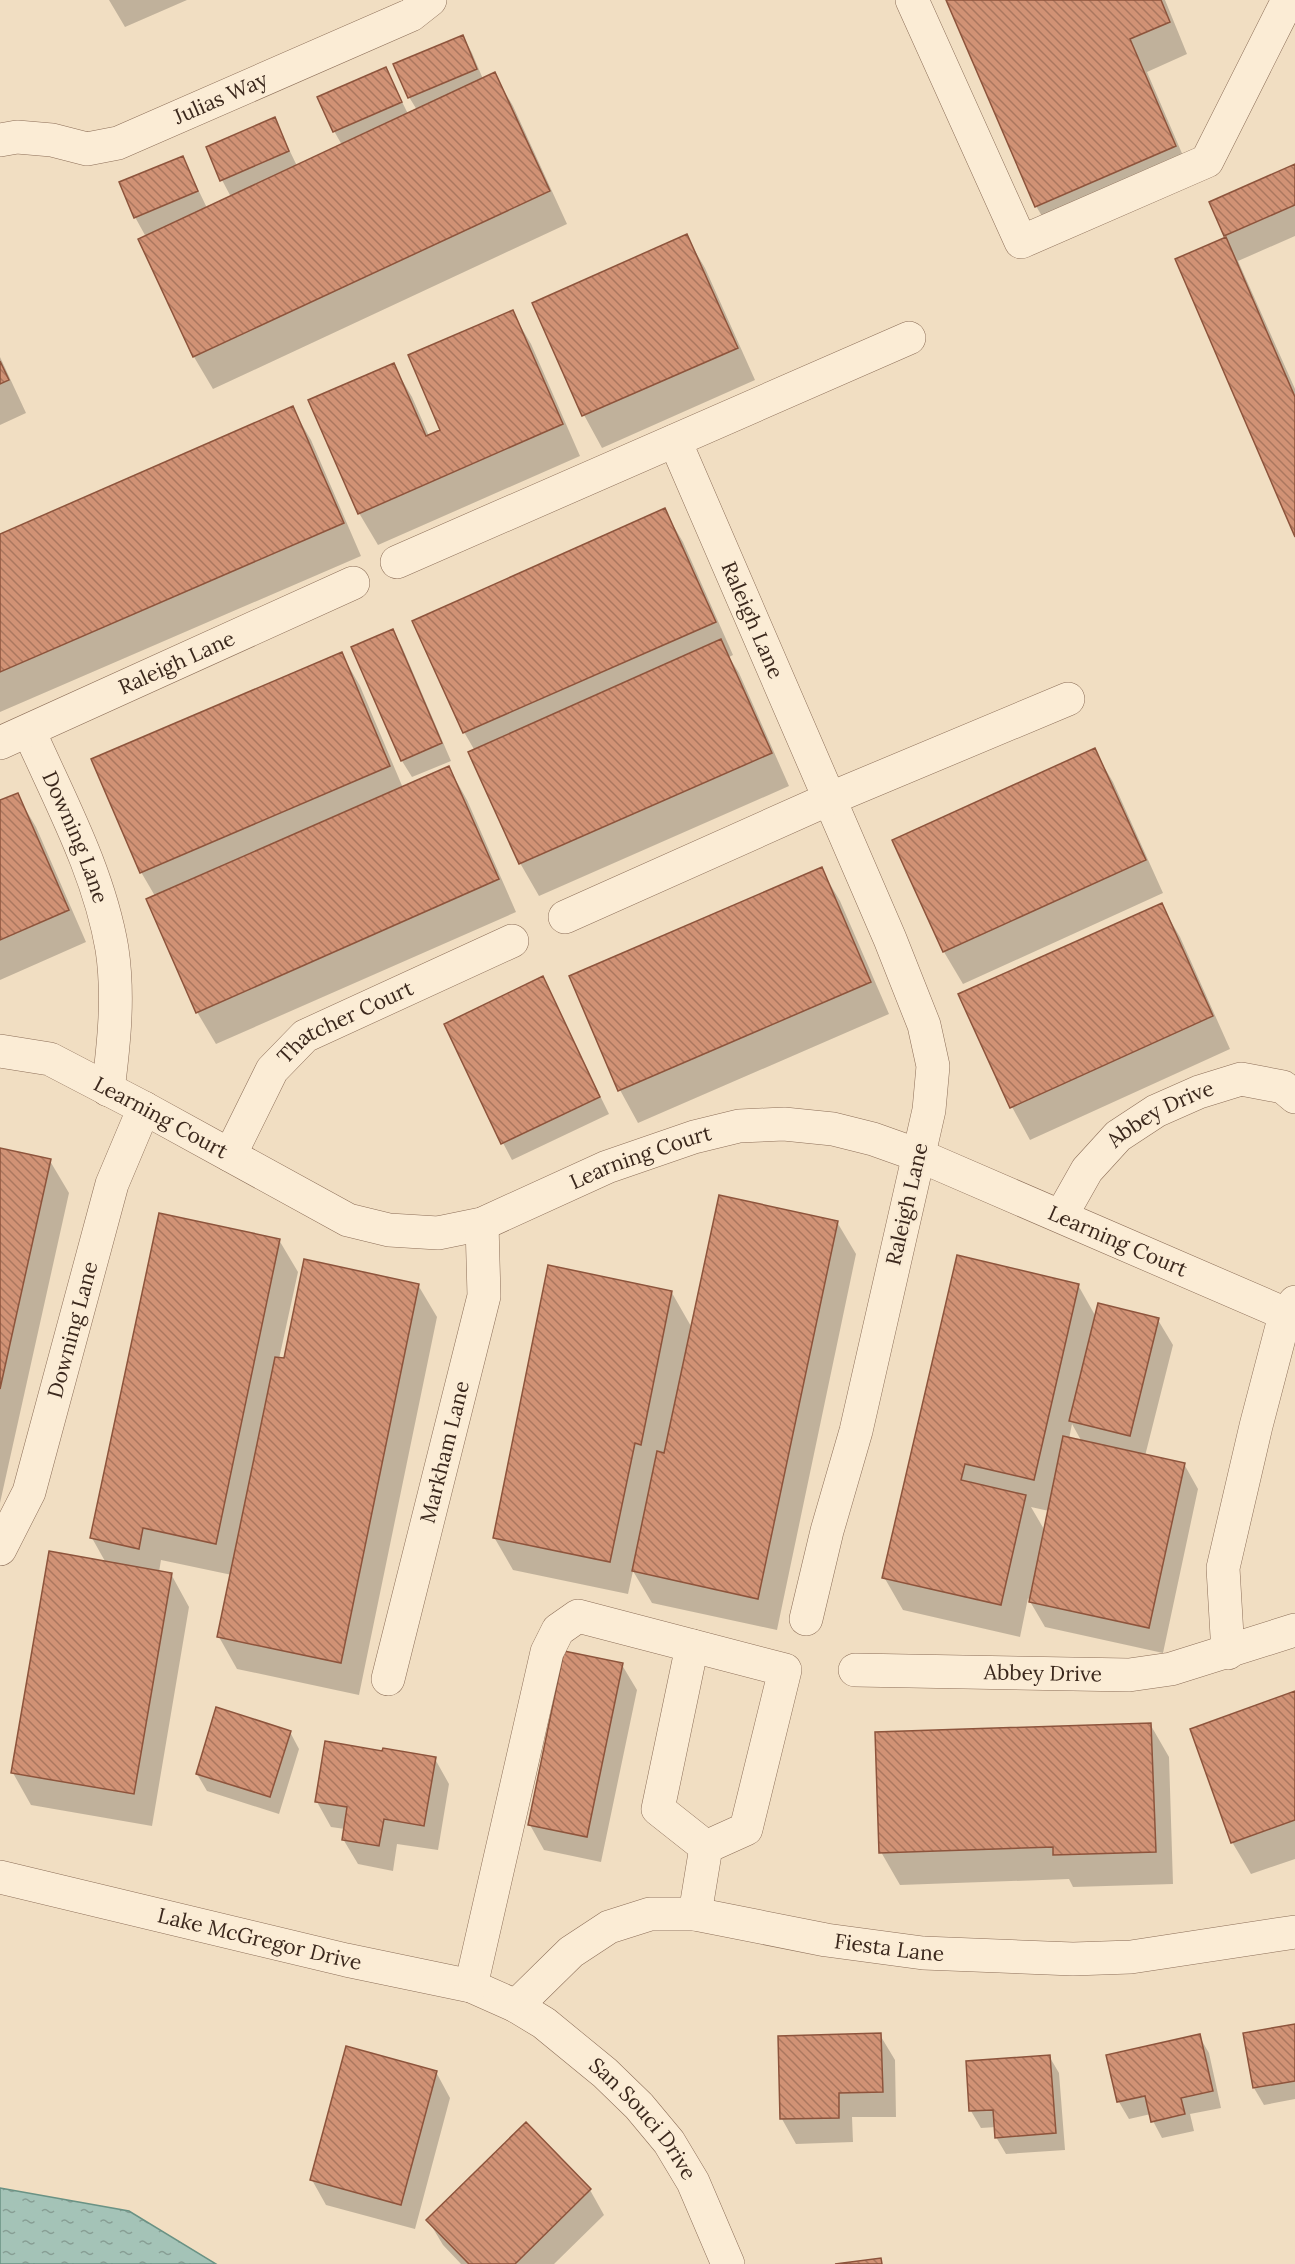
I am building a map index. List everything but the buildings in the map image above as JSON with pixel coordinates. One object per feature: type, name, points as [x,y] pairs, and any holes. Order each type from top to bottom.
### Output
[{"type":"street","name":"Julias Way","points":[[0,140],[16,137],[52,140],[87,149],[118,143],[411,15],[430,0]]},
{"type":"street","points":[[912,0],[1021,242],[1206,161],[1288,0]]},
{"type":"street","points":[[397,562],[909,338]]},
{"type":"street","name":"Raleigh Lane","points":[[675,441],[890,939],[924,1025],[933,1066],[929,1110],[856,1431],[827,1531],[806,1619]]},
{"type":"street","name":"Raleigh Lane","points":[[15,737],[353,583]]},
{"type":"street","points":[[566,917],[829,799],[1068,699]]},
{"type":"street","name":"Downing Lane","points":[[15,737],[89,865],[103,907],[112,949],[116,993],[108,1090]]},
{"type":"street","name":"Thatcher Court","points":[[230,1155],[272,1070],[305,1036],[512,941]]},
{"type":"street","name":"Learning Court","points":[[0,1051],[50,1059],[348,1220],[389,1230],[438,1233],[482,1224],[606,1167],[694,1137],[739,1126],[784,1124],[833,1129],[873,1139],[918,1155],[1292,1312]]},
{"type":"street","name":"Abbey Drive","points":[[1061,1216],[1087,1170],[1095,1161],[1118,1136],[1156,1111],[1199,1092],[1241,1079],[1283,1087],[1295,1097]]},
{"type":"street","name":"Downing Lane","points":[[0,1549],[29,1492],[112,1184],[144,1108]]},
{"type":"street","name":"Markham Lane","points":[[388,1679],[484,1296],[482,1224]]},
{"type":"street","points":[[1228,1653],[1223,1568],[1292,1312]]},
{"type":"street","points":[[471,1986],[547,1652],[558,1630],[578,1616],[784,1670],[746,1829],[706,1847]]},
{"type":"street","name":"Abbey Drive","points":[[855,1670],[1129,1675],[1171,1669],[1228,1653],[1295,1630]]},
{"type":"street","points":[[692,1646],[658,1809],[706,1847]]},
{"type":"street","points":[[695,1914],[706,1847]]},
{"type":"street","name":"Lake McGregor Drive","points":[[0,1877],[346,1960],[471,1986],[516,2006]]},
{"type":"street","name":"Fiesta Lane","points":[[516,2006],[571,1952],[609,1927],[650,1914],[695,1914],[826,1940],[923,1953],[1073,1959],[1131,1957],[1295,1932]]},
{"type":"street","name":"San Souci Drive","points":[[516,2006],[544,2023],[605,2073],[639,2106],[661,2133],[693,2182],[714,2226],[728,2264]]},
{"type":"water","points":[[0,2188],[129,2211],[216,2264],[0,2264]]}]
